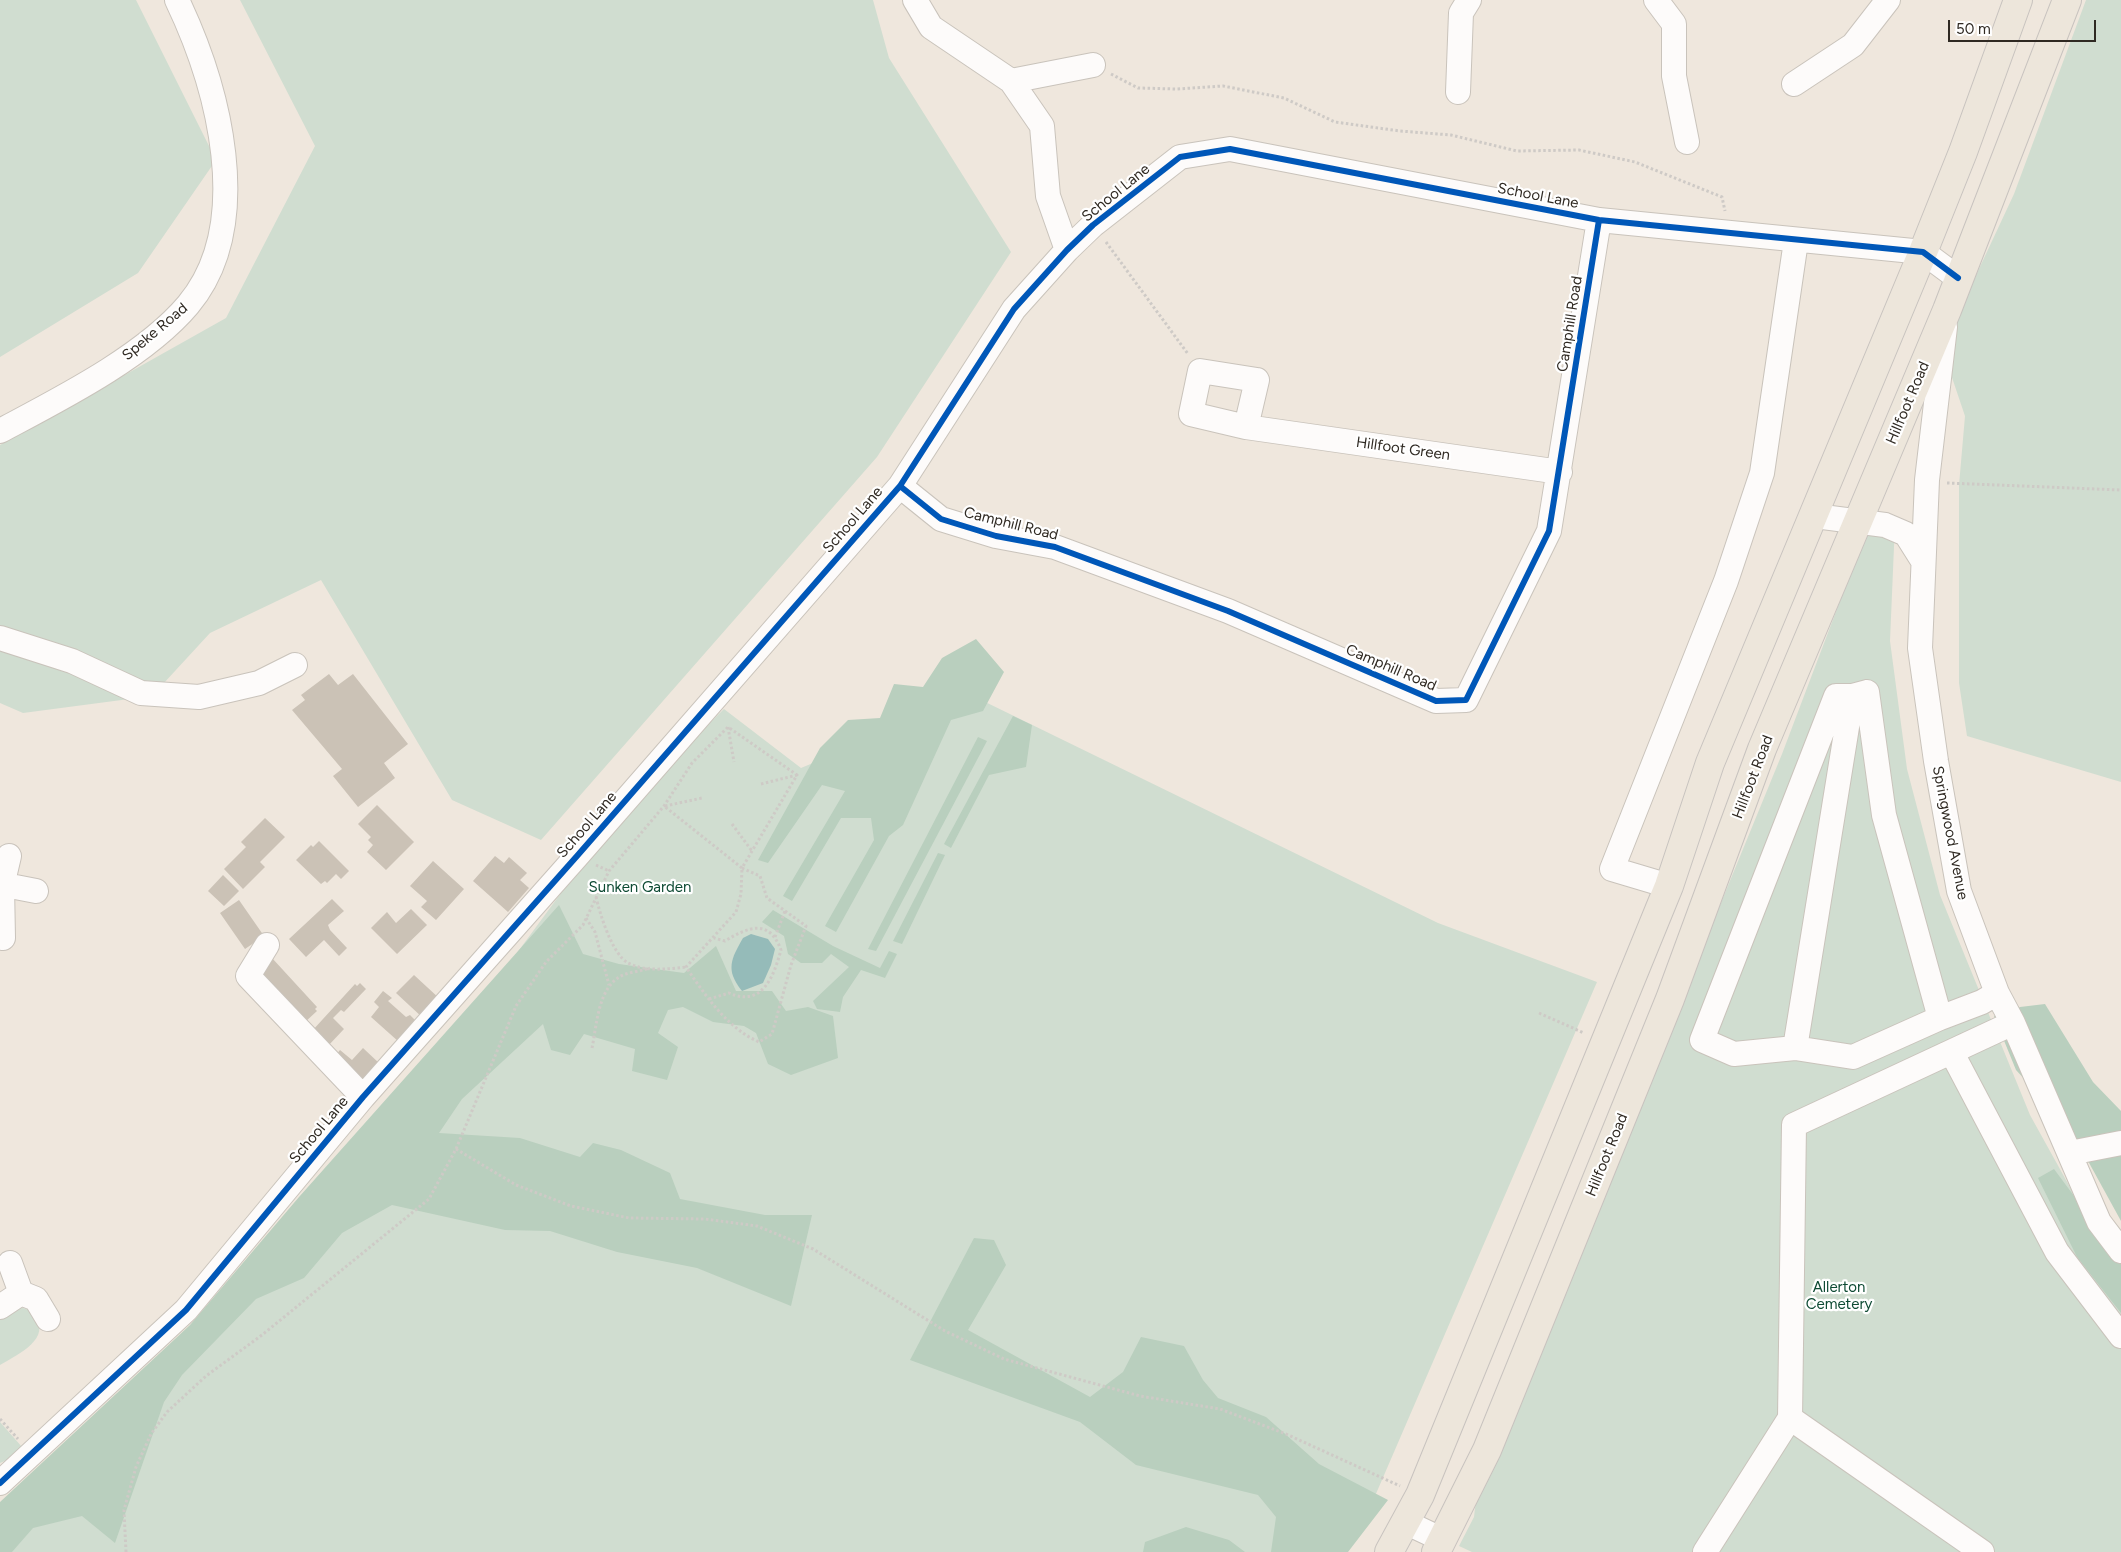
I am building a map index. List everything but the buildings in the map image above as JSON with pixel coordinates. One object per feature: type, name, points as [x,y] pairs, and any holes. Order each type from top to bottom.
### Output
[{"type":"highway","points":[[1389,1552],[1420,1495],[1669,886],[1710,764],[1815,516],[1875,364],[1923,252],[1963,152],[2018,0]]},
{"type":"highway","name":"Hillfoot Road","points":[[1439,1546],[1491,1440],[1670,999],[1762,749],[1947,310],[2067,0]]},
{"type":"street","name":"Speke Road","points":[[0,431],[49,405],[130,355],[188,306],[208,276],[222,230],[225,174],[214,100],[194,35],[177,0]]},
{"type":"street","points":[[915,0],[930,27],[1011,81],[1042,126],[1048,196],[1067,250]]},
{"type":"street","points":[[1458,92],[1461,13],[1469,0]]},
{"type":"street","points":[[1656,0],[1674,24],[1674,76],[1687,142]]},
{"type":"street","points":[[1794,84],[1853,45],[1888,0]]},
{"type":"street","points":[[1011,81],[1093,65]]},
{"type":"street","name":"School Lane","points":[[0,1483],[30,1453],[186,1310],[363,1097],[577,856],[900,486],[1014,309],[1067,250],[1180,157],[1230,149],[1599,220],[1923,252]]},
{"type":"street","name":"Camphill Road","points":[[900,486],[941,519],[996,536],[1064,550],[1228,611],[1436,701],[1466,700],[1549,531],[1599,220]]},
{"type":"street","points":[[1669,886],[1612,869],[1726,581],[1762,473],[1796,240]]},
{"type":"street","points":[[1923,252],[1958,278]]},
{"type":"street","name":"Springwood Avenue","points":[[1947,310],[1927,480],[1920,648],[1936,761],[1959,891],[1996,993],[2013,1023],[2099,1222],[2121,1251]]},
{"type":"street","points":[[1200,371],[1257,380],[1246,426]]},
{"type":"street","name":"Hillfoot Green","points":[[1200,371],[1191,414],[1246,426],[1560,472]]},
{"type":"street","points":[[1815,516],[1885,525],[1906,534],[1923,560]]},
{"type":"street","points":[[0,638],[72,661],[141,693],[198,697],[259,683],[296,665]]},
{"type":"street","points":[[1940,1018],[1884,815],[1867,692],[1852,696],[1836,696],[1702,1040],[1734,1054],[1795,1048],[1853,1057],[1940,1018],[1982,1002],[1996,993]]},
{"type":"street","points":[[1795,1048],[1852,696]]},
{"type":"street","points":[[3,938],[1,885],[9,856]]},
{"type":"street","points":[[1,885],[36,892]]},
{"type":"street","points":[[267,945],[248,976],[363,1097]]},
{"type":"street","points":[[1705,1552],[1790,1418],[1794,1125],[2013,1023]]},
{"type":"street","points":[[1952,1053],[2057,1252],[2121,1336]]},
{"type":"street","points":[[2070,1153],[2121,1143]]},
{"type":"street","points":[[10,1263],[21,1292],[36,1299],[48,1319]]},
{"type":"street","points":[[0,1308],[21,1292]]},
{"type":"street","points":[[1790,1418],[1982,1552]]},
{"type":"street","points":[[1405,1522],[1439,1546]]},
{"type":"path","points":[[1093,65],[1138,88],[1177,89],[1223,86],[1284,98],[1335,122],[1400,131],[1451,135],[1517,151],[1579,150],[1636,162],[1722,197],[1729,234]]},
{"type":"path","points":[[1094,226],[1200,371]]},
{"type":"path","points":[[1927,480],[1959,485],[2121,490]]},
{"type":"path","points":[[728,727],[734,762]]},
{"type":"path","points":[[728,727],[797,775]]},
{"type":"path","points":[[126,1552],[124,1510],[136,1467],[151,1434],[167,1412],[206,1376],[262,1335],[429,1199],[456,1149],[516,1006],[546,962],[583,925],[609,871],[664,806],[692,763],[728,727]]},
{"type":"path","points":[[761,784],[797,775]]},
{"type":"path","points":[[596,896],[611,942],[627,963],[659,970],[686,967],[736,912],[741,894],[742,868],[797,775]]},
{"type":"path","points":[[664,806],[702,798]]},
{"type":"path","points":[[664,806],[742,868],[760,876],[767,898],[806,926],[791,965],[772,1034],[759,1042],[742,1035],[709,999],[686,967]]},
{"type":"path","points":[[732,824],[752,851]]},
{"type":"path","points":[[775,937],[786,911]]},
{"type":"path","points":[[586,918],[595,932],[609,985]]},
{"type":"path","points":[[709,999],[729,993],[736,996],[754,995],[766,988],[775,971],[782,950],[775,937],[760,927],[746,930],[725,941],[714,938]]},
{"type":"path","points":[[592,1048],[602,1003],[609,985],[623,976],[650,968]]},
{"type":"path","points":[[1538,1013],[1605,1042]]},
{"type":"path","points":[[456,1149],[516,1185],[571,1206],[629,1218],[705,1219],[757,1226],[813,1249],[944,1331],[1004,1359],[1140,1396],[1220,1408],[1286,1434],[1420,1495]]},
{"type":"path","points":[[0,1420],[30,1453]]},
{"type":"green space","points":[[0,0],[136,0],[216,160],[138,273],[0,357]]},
{"type":"green space","points":[[240,0],[873,0],[889,58],[1011,252],[877,457],[541,840],[452,800],[321,580],[210,633],[152,696],[23,713],[0,703],[0,445],[226,318],[315,146]]},
{"type":"green space","points":[[2086,0],[2121,0],[2121,782],[1967,736],[1959,683],[1959,485],[1965,416],[1942,348],[2014,194]]},
{"type":"green space","name":"Allerton Cemetery","points":[[1873,514],[1895,523],[1890,641],[1907,769],[1940,895],[2030,1115],[2092,1227],[2121,1264],[2121,1552],[1472,1552],[1459,1546],[1474,1517],[1476,1500],[1782,754]]},
{"type":"green space","points":[[976,639],[1004,672],[983,711],[951,720],[903,825],[889,836],[836,932],[825,926],[874,840],[871,818],[841,818],[792,901],[783,896],[845,791],[822,785],[768,863],[758,860],[820,748],[848,720],[880,718],[894,684],[923,687],[942,658]]},
{"type":"green space","name":"Sunken Garden","points":[[973,696],[1438,923],[1597,982],[1356,1540],[1346,1552],[0,1552],[0,1537],[216,1307],[500,976],[625,806],[724,709],[801,768]]},
{"type":"green space","points":[[1013,716],[1032,725],[1026,767],[989,775],[951,848],[944,844]]},
{"type":"green space","points":[[978,737],[987,741],[876,951],[868,949]]},
{"type":"green space","points":[[938,853],[945,855],[902,944],[893,941]]},
{"type":"green space","points":[[559,905],[583,954],[619,964],[684,973],[716,946],[736,991],[772,991],[786,1011],[808,1007],[833,1016],[838,1058],[791,1075],[768,1064],[756,1033],[744,1026],[713,1022],[683,1007],[668,1010],[658,1033],[678,1047],[667,1080],[632,1071],[635,1049],[584,1034],[570,1055],[551,1050],[543,1024],[462,1099],[439,1133],[520,1138],[580,1157],[593,1143],[621,1150],[670,1173],[680,1199],[765,1215],[812,1215],[791,1306],[697,1268],[617,1252],[550,1231],[505,1230],[392,1205],[342,1233],[304,1278],[256,1299],[182,1375],[164,1402],[115,1543],[82,1516],[33,1528],[12,1552],[0,1552],[0,1502],[190,1325],[299,1197]]},
{"type":"green space","points":[[773,910],[833,946],[880,968],[889,951],[897,954],[885,978],[861,970],[843,997],[840,1012],[817,1009],[813,1001],[849,967],[831,954],[822,963],[801,963],[788,954],[784,936],[762,922]]},
{"type":"green space","points":[[2045,1004],[2093,1082],[2121,1111],[2121,1221],[2071,1130],[2016,1070],[1994,1016],[2020,1007]]},
{"type":"green space","points":[[2054,1169],[2103,1235],[2121,1236],[2121,1313],[2077,1257],[2038,1178]]},
{"type":"green space","points":[[974,1238],[994,1240],[1006,1265],[968,1330],[1090,1397],[1123,1372],[1141,1337],[1184,1346],[1203,1380],[1218,1398],[1266,1417],[1319,1464],[1388,1500],[1348,1552],[1271,1552],[1276,1517],[1258,1495],[1136,1465],[1080,1422],[910,1360]]},
{"type":"green space","points":[[23,1308],[32,1312],[37,1320],[38,1335],[21,1353],[0,1365],[0,1320],[13,1309]]},
{"type":"green space","points":[[0,1422],[22,1447],[9,1459],[0,1463]]},
{"type":"green space","points":[[1186,1527],[1229,1540],[1245,1552],[1143,1552],[1145,1542]]},
{"type":"water","points":[[751,934],[768,939],[775,949],[771,965],[763,983],[742,991],[733,977],[732,964],[735,952],[743,938]]},
{"type":"cycle path","points":[[0,1483],[186,1310],[363,1097],[577,856],[900,486],[1014,309],[1067,250],[1093,225],[1180,157],[1230,149],[1599,220],[1923,252],[1958,278]]},
{"type":"cycle path","points":[[900,486],[941,519],[996,536],[1055,547],[1228,611],[1436,701],[1466,700],[1549,531],[1599,220]]}]
